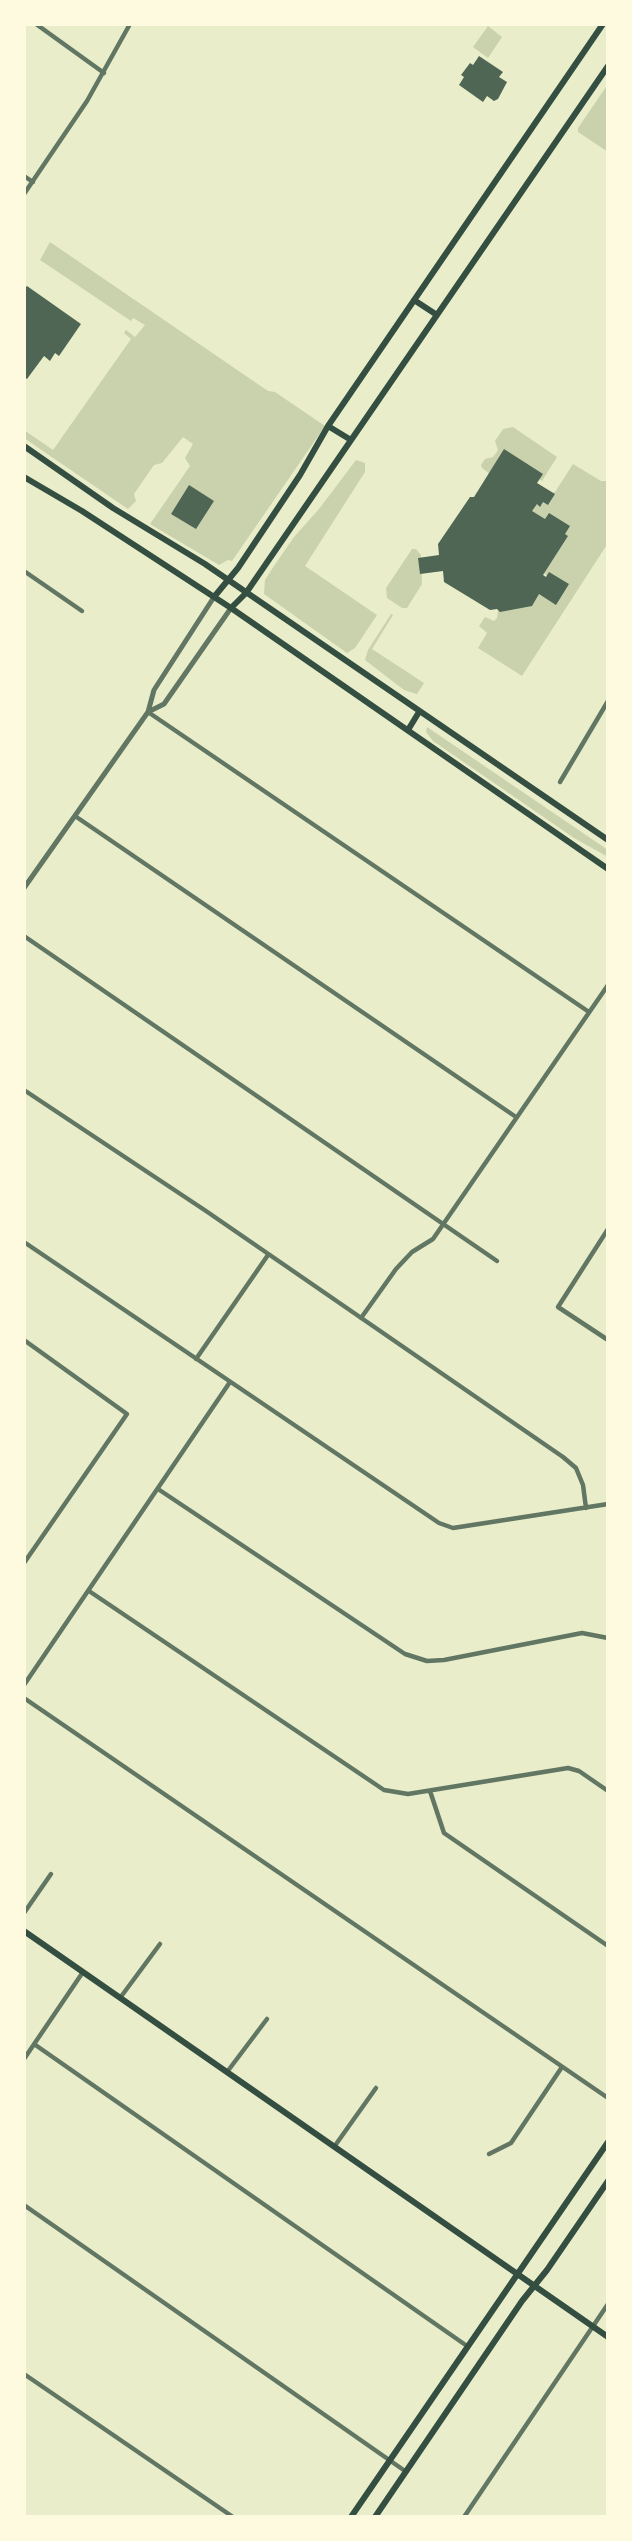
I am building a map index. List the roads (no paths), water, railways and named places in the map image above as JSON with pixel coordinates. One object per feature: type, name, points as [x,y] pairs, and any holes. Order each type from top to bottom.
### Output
[{"type":"main road","points":[[214,597],[228,581],[300,475],[328,426],[603,24]]},
{"type":"main road","points":[[231,608],[246,593],[608,66]]},
{"type":"main road","points":[[414,300],[437,315]]},
{"type":"main road","points":[[328,426],[351,440]]},
{"type":"main road","points":[[24,446],[113,508],[205,564],[608,840]]},
{"type":"main road","points":[[24,477],[231,608],[608,869]]},
{"type":"main road","points":[[408,730],[419,712]]},
{"type":"main road","points":[[24,1931],[608,2337]]},
{"type":"main road","points":[[351,2517],[608,2142]]},
{"type":"main road","points":[[375,2517],[608,2181]]},
{"type":"street","points":[[36,24],[104,73]]},
{"type":"street","points":[[24,194],[104,73],[130,24]]},
{"type":"street","points":[[24,176],[33,182]]},
{"type":"street","points":[[24,571],[82,611]]},
{"type":"street","points":[[24,888],[148,712],[154,690],[214,597]]},
{"type":"street","points":[[148,712],[164,704],[231,608]]},
{"type":"street","points":[[560,782],[608,701]]},
{"type":"street","points":[[148,712],[589,1012]]},
{"type":"street","points":[[75,816],[516,1118]]},
{"type":"street","points":[[24,936],[497,1261]]},
{"type":"street","points":[[361,1318],[396,1269],[412,1252],[432,1239],[608,985]]},
{"type":"street","points":[[24,1090],[361,1318],[576,1468],[583,1485],[586,1508]]},
{"type":"street","points":[[608,1229],[558,1307],[608,1341]]},
{"type":"street","points":[[24,1242],[415,1508],[453,1528],[608,1504]]},
{"type":"street","points":[[196,1359],[268,1255]]},
{"type":"street","points":[[24,1340],[128,1414],[24,1563]]},
{"type":"street","points":[[24,1685],[230,1382]]},
{"type":"street","points":[[158,1489],[405,1654],[427,1661],[444,1660],[582,1633],[608,1638]]},
{"type":"street","points":[[89,1591],[384,1790],[408,1794],[568,1768],[579,1771],[608,1791]]},
{"type":"street","points":[[24,1698],[608,2098]]},
{"type":"street","points":[[430,1791],[444,1833],[608,1946]]},
{"type":"street","points":[[24,1913],[51,1874]]},
{"type":"street","points":[[120,1998],[160,1944]]},
{"type":"street","points":[[24,2059],[83,1972]]},
{"type":"street","points":[[227,2072],[267,2019]]},
{"type":"street","points":[[34,2044],[467,2346]]},
{"type":"street","points":[[489,2154],[511,2143],[562,2067]]},
{"type":"street","points":[[334,2147],[376,2088]]},
{"type":"street","points":[[24,2205],[405,2471]]},
{"type":"street","points":[[464,2517],[608,2304]]},
{"type":"street","points":[[24,2374],[232,2517]]}]
